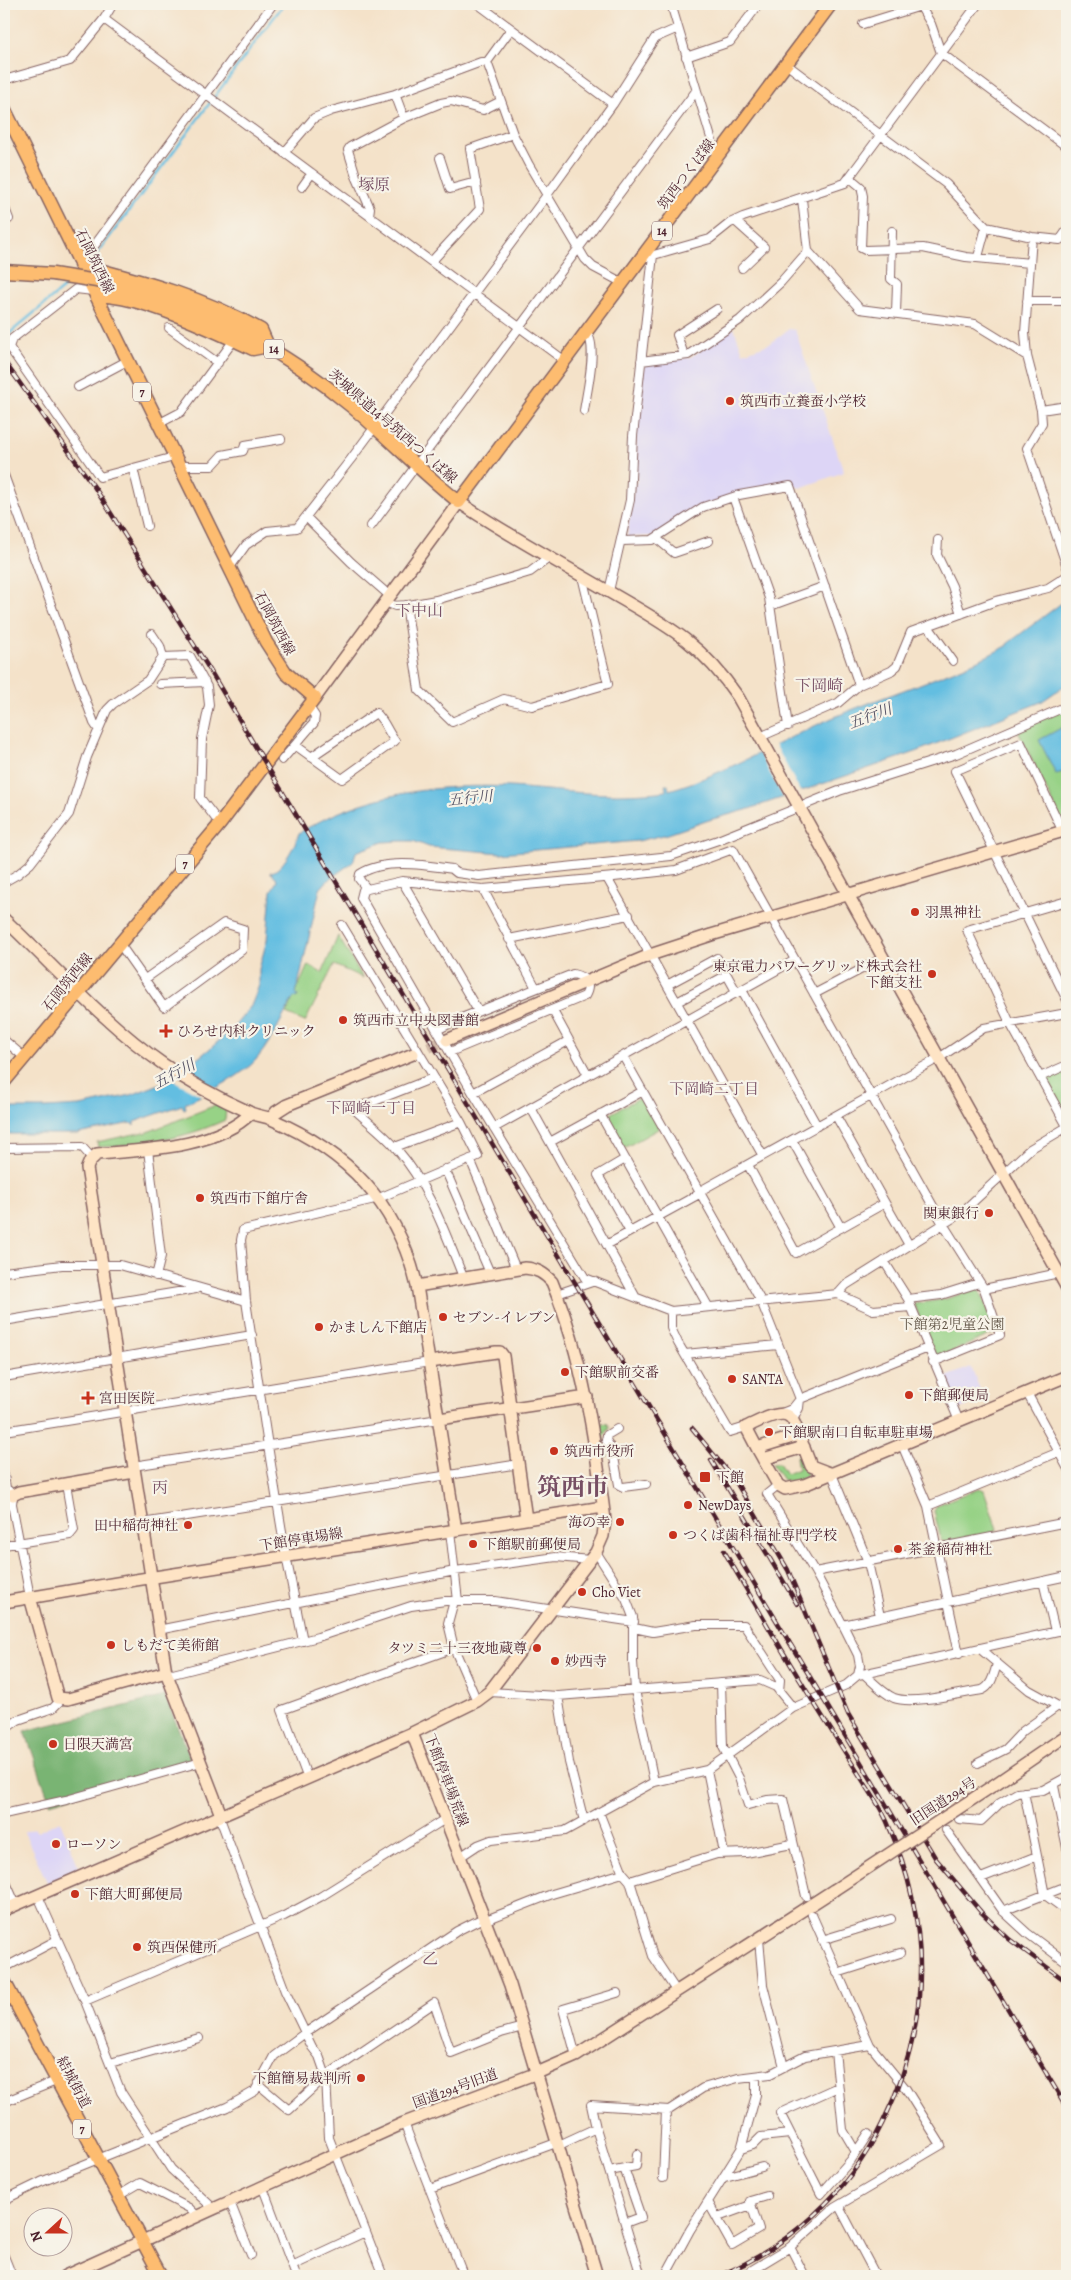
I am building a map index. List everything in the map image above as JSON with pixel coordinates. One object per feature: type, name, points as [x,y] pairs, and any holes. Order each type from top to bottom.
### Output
[{"type":"main road","name":"筑西つくば線","points":[[492,457],[623,284],[648,257],[717,158],[831,4]]},
{"type":"main road","name":"石岡筑西線","points":[[4,108],[176,462],[276,660],[312,702],[220,824],[78,991],[4,1082]]},
{"type":"main road","points":[[80,265],[140,280],[203,302],[261,330],[268,346],[253,349],[156,308],[94,294]]},
{"type":"main road","name":"茨城県道14号筑西つくば線","points":[[4,271],[53,274],[103,282],[190,308],[230,326],[268,346],[320,381],[374,426],[459,502],[492,457]]},
{"type":"main road","name":"結城街道","points":[[4,1980],[161,2276]]},
{"type":"street","points":[[4,80],[70,61],[104,19],[113,4]]},
{"type":"street","points":[[80,265],[211,98],[274,4]]},
{"type":"street","points":[[478,4],[613,104]]},
{"type":"street","points":[[679,4],[672,7],[717,158]]},
{"type":"street","points":[[686,57],[730,42],[760,4]]},
{"type":"street","points":[[609,592],[630,500],[632,436],[641,360],[648,257],[710,239],[735,221],[845,183],[978,4]]},
{"type":"street","points":[[863,24],[920,5],[931,24],[940,53],[1067,147]]},
{"type":"street","points":[[104,19],[565,361]]},
{"type":"street","points":[[230,567],[246,545],[267,530],[297,528],[547,195],[613,104],[655,38],[678,28]]},
{"type":"street","points":[[487,62],[511,29]]},
{"type":"street","points":[[284,153],[314,118],[339,109],[396,94],[481,62],[487,62]]},
{"type":"street","points":[[487,62],[513,134],[578,248],[593,267],[623,284]]},
{"type":"street","points":[[786,64],[946,184],[986,227],[1032,237],[1060,240],[1067,230]]},
{"type":"street","points":[[371,526],[696,91]]},
{"type":"street","points":[[396,94],[404,118]]},
{"type":"street","points":[[369,215],[368,203],[356,176],[348,150],[354,144],[404,118],[451,101],[483,110],[502,101]]},
{"type":"street","points":[[432,261],[480,209],[470,149],[513,134]]},
{"type":"street","points":[[440,158],[450,189],[476,182]]},
{"type":"street","points":[[302,187],[312,173]]},
{"type":"street","points":[[849,178],[861,187],[863,196],[861,248],[864,250],[923,248],[966,257],[1030,263]]},
{"type":"street","points":[[802,199],[808,250],[860,309],[975,324],[1027,356]]},
{"type":"street","points":[[4,206],[8,218]]},
{"type":"street","points":[[735,221],[764,247],[742,268]]},
{"type":"street","points":[[978,257],[986,227]]},
{"type":"street","points":[[892,231],[892,279],[897,284],[896,313]]},
{"type":"street","points":[[1032,237],[1027,301],[1027,356],[1041,410],[1042,423],[1027,448],[1067,567]]},
{"type":"street","points":[[641,360],[688,355],[740,320],[781,282],[808,250]]},
{"type":"street","points":[[94,294],[76,289],[12,340],[9,347],[100,477],[133,468],[176,462],[212,466],[222,455],[242,451],[245,445],[281,439]]},
{"type":"street","points":[[1027,301],[1067,301]]},
{"type":"street","points":[[684,355],[677,335],[717,308]]},
{"type":"street","points":[[169,328],[218,363]]},
{"type":"street","points":[[584,411],[592,352],[591,340],[586,333]]},
{"type":"street","points":[[158,424],[181,412],[234,340]]},
{"type":"street","points":[[78,387],[127,361]]},
{"type":"street","points":[[1041,410],[1067,406]]},
{"type":"street","points":[[133,468],[147,526]]},
{"type":"street","points":[[4,475],[94,723],[98,729]]},
{"type":"street","points":[[622,541],[652,540],[703,506],[733,497],[790,486],[859,685]]},
{"type":"street","points":[[733,497],[770,606],[788,726]]},
{"type":"street","points":[[282,760],[314,723],[315,716],[312,702],[459,502],[661,622],[706,657],[734,691],[1067,1288]]},
{"type":"street","points":[[306,517],[395,606],[406,606],[436,600],[530,572],[550,557]]},
{"type":"street","points":[[656,538],[674,553],[709,541]]},
{"type":"street","points":[[938,540],[937,555],[952,586],[961,614]]},
{"type":"street","points":[[406,606],[419,690],[452,722],[504,699],[532,706],[608,684],[582,576]]},
{"type":"street","points":[[762,739],[838,703],[859,685],[897,666],[911,632],[996,601],[1048,588],[1067,576]]},
{"type":"street","points":[[770,606],[825,586]]},
{"type":"street","points":[[928,626],[953,661]]},
{"type":"street","points":[[4,882],[30,864],[69,814],[87,757],[107,710],[148,680],[163,657],[160,646],[152,634]]},
{"type":"street","points":[[163,657],[190,656],[205,682],[209,705],[202,739],[200,798],[220,824]]},
{"type":"street","points":[[160,684],[205,682]]},
{"type":"street","points":[[911,1307],[873,1310],[838,1294],[671,1311],[585,1278],[473,1093],[361,898],[363,890],[402,881],[479,889],[612,872],[671,856],[718,840],[798,804],[956,754],[1067,706]]},
{"type":"street","points":[[295,745],[311,757],[342,779],[395,741],[387,731],[383,719],[376,713],[311,757]]},
{"type":"street","points":[[447,1040],[650,955],[770,916],[1065,831],[1014,728]]},
{"type":"street","points":[[1021,743],[955,771],[1067,1000]]},
{"type":"street","points":[[367,889],[359,879],[360,874],[400,864],[452,869],[457,873],[477,876],[676,870],[733,849],[942,1224],[982,1286],[1000,1334],[934,1362]]},
{"type":"street","points":[[612,872],[629,915],[650,955],[763,1156]]},
{"type":"street","points":[[477,876],[479,889],[536,988]]},
{"type":"street","points":[[402,881],[478,1011]]},
{"type":"street","points":[[838,1294],[846,1285],[961,1212],[1039,1142],[1067,1127],[1010,1023],[968,930],[1024,912],[1067,901]]},
{"type":"street","points":[[509,940],[629,915]]},
{"type":"street","points":[[4,919],[108,1020],[166,1066],[225,1100],[251,1113],[270,1118],[328,1150],[362,1178],[379,1198],[396,1227],[408,1254],[417,1286],[448,1475],[453,1530],[456,1601],[448,1623],[454,1648],[477,1701]]},
{"type":"street","points":[[119,943],[164,1007],[242,950],[243,929],[224,923],[145,979]]},
{"type":"street","points":[[303,1641],[286,1556],[246,1301],[243,1230],[379,1198],[478,1156],[461,1122],[342,925]]},
{"type":"street","points":[[667,985],[717,958],[726,975],[739,991],[817,1126]]},
{"type":"street","points":[[814,994],[883,958]]},
{"type":"street","points":[[494,1128],[795,960]]},
{"type":"street","points":[[437,1030],[478,1011],[573,974],[583,976],[588,981],[589,990],[585,996],[553,1011],[450,1052]]},
{"type":"street","points":[[677,1002],[726,975]]},
{"type":"street","points":[[553,1011],[588,1076]]},
{"type":"street","points":[[608,1244],[939,1058],[984,1028],[1067,1013]]},
{"type":"street","points":[[4,1040],[24,1057]]},
{"type":"street","points":[[473,1093],[568,1041]]},
{"type":"street","points":[[270,1118],[287,1105],[413,1054]]},
{"type":"street","points":[[623,1056],[761,1301],[800,1399],[799,1408],[793,1420]]},
{"type":"street","points":[[1040,1077],[1067,1066]]},
{"type":"street","points":[[433,1078],[354,1110],[395,1147],[420,1180],[434,1205],[463,1277]]},
{"type":"street","points":[[550,1142],[643,1091]]},
{"type":"street","points":[[531,1108],[608,1244],[635,1296]]},
{"type":"street","points":[[251,1113],[238,1124],[216,1134],[178,1145],[148,1150],[97,1154],[92,1158],[87,1168],[166,1672],[221,1815],[221,1821],[285,1991],[319,2056],[326,2076],[329,2138],[334,2155],[383,2276]]},
{"type":"street","points":[[600,1114],[708,1306]]},
{"type":"street","points":[[836,1116],[909,1245]]},
{"type":"street","points":[[395,1147],[461,1122]]},
{"type":"street","points":[[792,1140],[841,1228]]},
{"type":"street","points":[[4,1148],[82,1147],[92,1158]]},
{"type":"street","points":[[148,1150],[160,1256],[156,1276]]},
{"type":"street","points":[[470,1159],[516,1269]]},
{"type":"street","points":[[625,1159],[598,1175],[630,1232]]},
{"type":"street","points":[[748,1165],[796,1253],[885,1204]]},
{"type":"street","points":[[446,1170],[490,1273]]},
{"type":"street","points":[[884,1261],[908,1299],[959,1421]]},
{"type":"street","points":[[4,1272],[62,1265],[120,1265],[246,1301]]},
{"type":"street","name":"下館停車場荒線","points":[[417,1286],[516,1269],[536,1269],[552,1282],[557,1294],[577,1353],[587,1398],[603,1507],[604,1530],[593,1556],[489,1692],[477,1701],[412,1733],[485,1919],[523,2027],[596,2276]]},
{"type":"street","points":[[908,1299],[941,1295],[1059,1273]]},
{"type":"street","points":[[557,1294],[595,1281]]},
{"type":"street","points":[[4,1321],[201,1288]]},
{"type":"street","points":[[671,1311],[671,1328],[684,1354],[730,1432],[746,1428],[792,1409],[800,1399],[928,1348]]},
{"type":"street","points":[[4,1378],[252,1335]]},
{"type":"street","points":[[684,1354],[778,1345]]},
{"type":"street","points":[[4,1431],[500,1352],[503,1356],[526,1519]]},
{"type":"street","points":[[746,1428],[778,1485],[785,1489],[804,1485],[832,1474],[1067,1376]]},
{"type":"street","points":[[1027,1393],[1067,1467]]},
{"type":"street","points":[[13,1495],[19,1492],[133,1469],[268,1446],[587,1398]]},
{"type":"street","points":[[782,1413],[793,1420],[812,1466],[832,1474],[868,1562],[880,1616]]},
{"type":"street","points":[[617,1429],[608,1435],[606,1440],[613,1452],[619,1485],[623,1487],[646,1484]]},
{"type":"street","points":[[757,1448],[799,1435]]},
{"type":"street","points":[[902,1445],[928,1506],[959,1654]]},
{"type":"street","points":[[763,1459],[804,1447]]},
{"type":"street","points":[[928,1506],[1059,1452]]},
{"type":"street","points":[[142,1523],[519,1464]]},
{"type":"street","points":[[804,1485],[812,1466]]},
{"type":"street","points":[[4,1475],[6,1488],[13,1495]]},
{"type":"street","points":[[4,1545],[70,1535],[74,1530],[66,1484]]},
{"type":"street","points":[[778,1485],[767,1494],[814,1572],[843,1625],[858,1655],[861,1674],[896,1699],[917,1699],[987,1688],[997,1664]]},
{"type":"street","points":[[13,1495],[12,1504],[30,1597],[55,1692],[61,1700]]},
{"type":"street","name":"下館停車場線","points":[[4,1602],[603,1507]]},
{"type":"street","points":[[814,1572],[1067,1522]]},
{"type":"street","points":[[158,1630],[455,1571],[556,1557],[593,1556],[626,1599],[634,1625],[633,1662],[635,1690],[654,1782]]},
{"type":"street","points":[[843,1625],[1067,1576]]},
{"type":"street","points":[[1043,1581],[1055,1631]]},
{"type":"street","points":[[4,1730],[18,1720],[53,1708],[61,1700],[166,1672],[173,1674],[303,1641],[411,1606],[456,1601],[495,1601],[553,1610],[634,1625],[653,1632],[696,1626],[744,1626],[780,1680],[779,1691]]},
{"type":"street","points":[[460,1857],[478,1845],[491,1840],[565,1832],[654,1782],[707,1770],[793,1708],[846,1685],[861,1674],[959,1654],[1067,1628]]},
{"type":"street","points":[[308,1778],[282,1710],[454,1648]]},
{"type":"street","points":[[980,1649],[1029,1690],[1067,1711]]},
{"type":"street","points":[[489,1692],[558,1696],[760,1680],[770,1683],[793,1708]]},
{"type":"street","points":[[720,1683],[723,1747],[726,1755],[739,1778],[748,1805],[767,1800],[783,1799],[792,1844],[804,1881],[806,1896]]},
{"type":"street","points":[[558,1696],[569,1762],[584,1821]]},
{"type":"street","points":[[977,1763],[1006,1749],[1023,1731],[1058,1706]]},
{"type":"street","points":[[4,1910],[412,1733]]},
{"type":"street","name":"旧国道294号","points":[[834,1890],[1067,1735]]},
{"type":"street","points":[[4,1814],[66,1800],[201,1762]]},
{"type":"street","points":[[707,1770],[724,1853]]},
{"type":"street","points":[[959,1819],[981,1821],[1000,1803],[1017,1793],[1043,1790],[1054,1786],[1067,1777]]},
{"type":"street","points":[[1054,1786],[1067,1848]]},
{"type":"street","points":[[1024,1792],[1045,1895],[1067,1911]]},
{"type":"street","points":[[599,1812],[623,1873],[630,1881],[653,1956],[677,1992]]},
{"type":"street","points":[[85,2001],[284,1916],[320,1897],[445,1819]]},
{"type":"street","points":[[946,1830],[1003,1911],[1027,1933],[1067,1963]]},
{"type":"street","points":[[630,1881],[724,1853],[746,1853],[792,1844]]},
{"type":"street","points":[[981,1878],[1037,1856]]},
{"type":"street","points":[[4,2200],[150,2137],[227,2107],[255,2090],[274,2056],[457,1931],[552,1894],[623,1873]]},
{"type":"street","points":[[4,1878],[16,1905]]},
{"type":"street","points":[[1003,1911],[1067,1886]]},
{"type":"street","name":"国道294号旧道","points":[[65,2276],[404,2123],[537,2073],[576,2056],[834,1890]]},
{"type":"street","points":[[38,1896],[85,2001],[121,2092],[171,2169],[214,2209]]},
{"type":"street","points":[[742,2276],[790,2247],[834,2208],[941,2145],[906,2089],[870,2045],[812,1914]]},
{"type":"street","points":[[822,1940],[891,1919]]},
{"type":"street","points":[[759,1939],[763,1985],[784,2067]]},
{"type":"street","points":[[4,1968],[57,1940]]},
{"type":"street","points":[[837,1973],[900,1953]]},
{"type":"street","points":[[576,2056],[564,2009],[617,1993]]},
{"type":"street","points":[[258,2084],[289,2110],[326,2076],[434,2003],[451,2053],[523,2027]]},
{"type":"street","points":[[110,2064],[199,2038]]},
{"type":"street","points":[[641,2276],[596,2128],[591,2105],[666,2110],[703,2088],[738,2078],[770,2074],[805,2056],[870,2045]]},
{"type":"street","points":[[835,2051],[843,2130],[856,2152]]},
{"type":"street","points":[[665,2276],[741,2149],[756,2095],[756,2076]]},
{"type":"street","points":[[4,2102],[56,2081]]},
{"type":"street","points":[[838,2087],[780,2113],[821,2194],[856,2152],[868,2134]]},
{"type":"street","points":[[663,2178],[666,2110]]},
{"type":"street","points":[[404,2123],[462,2272],[452,2276]]},
{"type":"street","points":[[430,2189],[557,2144],[596,2128]]},
{"type":"street","points":[[741,2149],[753,2145],[762,2137],[790,2134]]},
{"type":"street","points":[[609,2171],[636,2166],[637,2154]]},
{"type":"street","points":[[725,2177],[762,2167]]},
{"type":"street","points":[[624,2168],[641,2218],[625,2223]]},
{"type":"street","points":[[118,2196],[140,2184],[189,2208],[198,2216]]},
{"type":"street","points":[[263,2188],[296,2276]]},
{"type":"street","points":[[708,2202],[732,2245],[759,2229],[750,2201],[767,2196]]},
{"type":"street","points":[[230,2202],[251,2255]]},
{"type":"street","points":[[718,2217],[751,2205]]},
{"type":"street","points":[[839,2206],[876,2276]]},
{"type":"street","points":[[292,2266],[365,2232]]},
{"type":"street","points":[[790,2247],[805,2276]]},
{"type":"street","points":[[4,2256],[12,2276]]},
{"type":"shaded area","name":"筑西市立養蚕小学校","points":[[734,328],[743,353],[769,344],[789,329],[795,330],[844,472],[800,488],[793,484],[792,480],[784,482],[785,484],[736,493],[653,536],[627,537],[634,485],[637,482],[636,436],[644,366],[691,357]]},
{"type":"shaded area","points":[[971,1367],[984,1400],[957,1410],[944,1378]]},
{"type":"shaded area","points":[[60,1821],[80,1870],[48,1884],[24,1832],[34,1828],[37,1832]]},
{"type":"green space","points":[[1067,708],[1067,822],[1063,823],[1018,731]]},
{"type":"green space","points":[[338,936],[363,978],[334,965],[305,1022],[286,1014],[308,965],[322,973]]},
{"type":"green space","points":[[1067,1068],[1067,1117],[1046,1082],[1047,1076]]},
{"type":"green space","points":[[641,1097],[660,1128],[624,1148],[607,1118],[608,1115]]},
{"type":"green space","points":[[216,1105],[226,1109],[225,1120],[210,1127],[163,1140],[131,1145],[98,1147],[97,1142],[145,1133]]},
{"type":"green space","name":"下館第2児童公園","points":[[979,1288],[997,1332],[939,1357],[936,1356],[914,1304],[946,1299]]},
{"type":"green space","points":[[602,1423],[608,1424],[610,1428],[603,1437],[605,1450],[609,1455],[603,1458],[598,1428]]},
{"type":"green space","points":[[800,1453],[807,1473],[806,1476],[793,1483],[783,1480],[772,1464],[779,1463],[786,1474],[798,1469],[796,1457]]},
{"type":"green space","points":[[979,1488],[984,1490],[997,1529],[996,1532],[946,1543],[941,1540],[934,1511],[937,1505]]},
{"type":"green space","points":[[165,1696],[192,1762],[50,1803],[25,1731]]},
{"type":"water","name":"五行川","points":[[1067,599],[1067,684],[1041,702],[913,753],[746,810],[668,834],[638,841],[501,853],[429,847],[413,841],[399,841],[383,842],[356,852],[353,862],[328,880],[320,889],[296,994],[298,995],[297,998],[294,997],[264,1049],[245,1070],[229,1081],[185,1104],[186,1108],[184,1109],[182,1105],[134,1122],[134,1126],[131,1123],[78,1134],[4,1134],[4,1108],[80,1106],[131,1095],[170,1080],[233,1028],[251,1006],[259,985],[259,969],[267,940],[271,891],[277,881],[276,877],[270,872],[275,871],[284,862],[292,850],[299,833],[323,820],[374,800],[401,794],[456,787],[511,787],[607,794],[666,791],[665,785],[668,785],[669,790],[711,775],[832,718],[986,657],[1007,646],[1007,644]]},
{"type":"water","points":[[1067,725],[1067,771],[1056,774],[1039,740]]},
{"type":"pier","points":[[774,742],[801,793],[784,799],[758,751]]},
{"type":"pier","points":[[181,1068],[219,1089],[203,1097],[169,1078]]},
{"type":"waterway","points":[[90,263],[284,4]]},
{"type":"waterway","points":[[4,338],[72,281]]},
{"type":"tunnel","points":[[413,1054],[447,1040]]},
{"type":"railway","points":[[4,361],[95,488],[208,667],[1067,2108]]},
{"type":"railway","points":[[692,1428],[736,1482],[788,1570],[848,1714],[936,1859],[981,1912],[1009,1939],[1067,1982]]},
{"type":"railway","points":[[711,1460],[797,1604]]},
{"type":"railway","points":[[718,2276],[769,2250],[792,2234],[834,2195],[868,2149],[882,2124],[898,2087],[910,2050],[917,2013],[920,1975],[918,1937],[913,1900],[902,1862],[885,1818],[802,1684],[724,1551]]},
{"type":"place","name":"筑西市立養蚕小学校","points":[[730,401]]},
{"type":"place","name":"羽黒神社","points":[[915,912]]},
{"type":"place","name":"東京電力パワーグリッド株式会社 下館支社","points":[[932,974]]},
{"type":"place","name":"筑西市立中央図書館","points":[[343,1020]]},
{"type":"place","name":"ひろせ内科クリニック","points":[[166,1031]]},
{"type":"place","name":"筑西市下館庁舎","points":[[200,1198]]},
{"type":"place","name":"関東銀行","points":[[989,1213]]},
{"type":"place","name":"セブン-イレブン","points":[[443,1317]]},
{"type":"place","name":"かましん下館店","points":[[319,1327]]},
{"type":"place","name":"下館駅前交番","points":[[565,1372]]},
{"type":"place","name":"SANTA","points":[[732,1379]]},
{"type":"place","name":"下館郵便局","points":[[909,1395]]},
{"type":"place","name":"宮田医院","points":[[88,1398]]},
{"type":"place","name":"下館駅南口自転車駐車場","points":[[769,1432]]},
{"type":"place","name":"筑西市役所","points":[[554,1451]]},
{"type":"place","name":"下館","points":[[705,1477]]},
{"type":"place","name":"NewDays","points":[[688,1505]]},
{"type":"place","name":"海の幸","points":[[620,1522]]},
{"type":"place","name":"田中稲荷神社","points":[[188,1525]]},
{"type":"place","name":"つくば歯科福祉専門学校","points":[[673,1535]]},
{"type":"place","name":"下館駅前郵便局","points":[[473,1544]]},
{"type":"place","name":"茶釜稲荷神社","points":[[898,1549]]},
{"type":"place","name":"Cho Viet","points":[[582,1592]]},
{"type":"place","name":"しもだて美術館","points":[[111,1645]]},
{"type":"place","name":"タツミ二十三夜地蔵尊","points":[[537,1648]]},
{"type":"place","name":"妙西寺","points":[[555,1661]]},
{"type":"place","name":"日限天満宮","points":[[53,1744]]},
{"type":"place","name":"ローソン","points":[[56,1844]]},
{"type":"place","name":"下館大町郵便局","points":[[75,1894]]},
{"type":"place","name":"筑西保健所","points":[[137,1947]]},
{"type":"place","name":"下館簡易裁判所","points":[[361,2078]]},
{"type":"district","name":"塚原","points":[[374,184]]},
{"type":"district","name":"下中山","points":[[419,610]]},
{"type":"district","name":"下岡崎","points":[[819,685]]},
{"type":"district","name":"下岡崎二丁目","points":[[714,1089]]},
{"type":"district","name":"下岡崎一丁目","points":[[371,1108]]},
{"type":"district","name":"丙","points":[[160,1487]]},
{"type":"district","name":"筑西市","points":[[573,1487]]},
{"type":"district","name":"乙","points":[[430,1958]]}]
